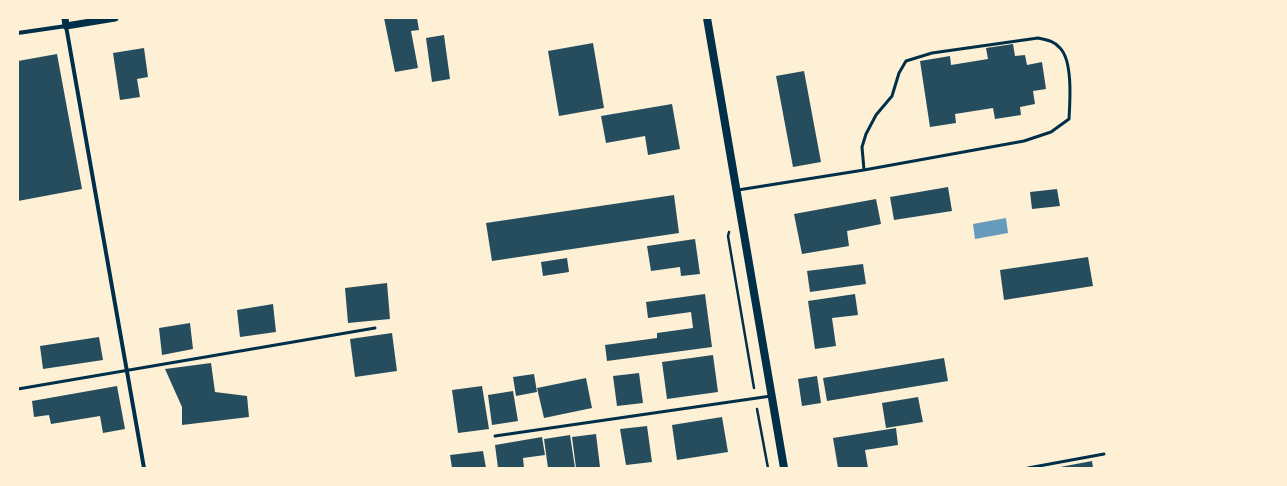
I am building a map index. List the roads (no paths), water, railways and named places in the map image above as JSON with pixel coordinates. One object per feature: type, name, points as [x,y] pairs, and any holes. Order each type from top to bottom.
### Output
[{"type":"main road","points":[[707,18],[784,468]]},
{"type":"street","points":[[65,18],[144,468]]},
{"type":"street","points":[[18,33],[116,18]]},
{"type":"lane","points":[[736,191],[864,170],[1024,141],[1051,132],[1069,119],[1071,95],[1068,68],[1067,61],[1061,49],[1049,40],[1038,38],[932,53],[906,61],[899,73],[892,96],[876,115],[866,134],[862,147],[864,170]]},
{"type":"lane","points":[[18,388],[128,371],[375,328]]},
{"type":"lane","points":[[495,436],[771,396]]},
{"type":"lane","points":[[1028,468],[1104,454]]},
{"type":"water","points":[[1006,218],[1008,233],[975,239],[973,224]]}]
